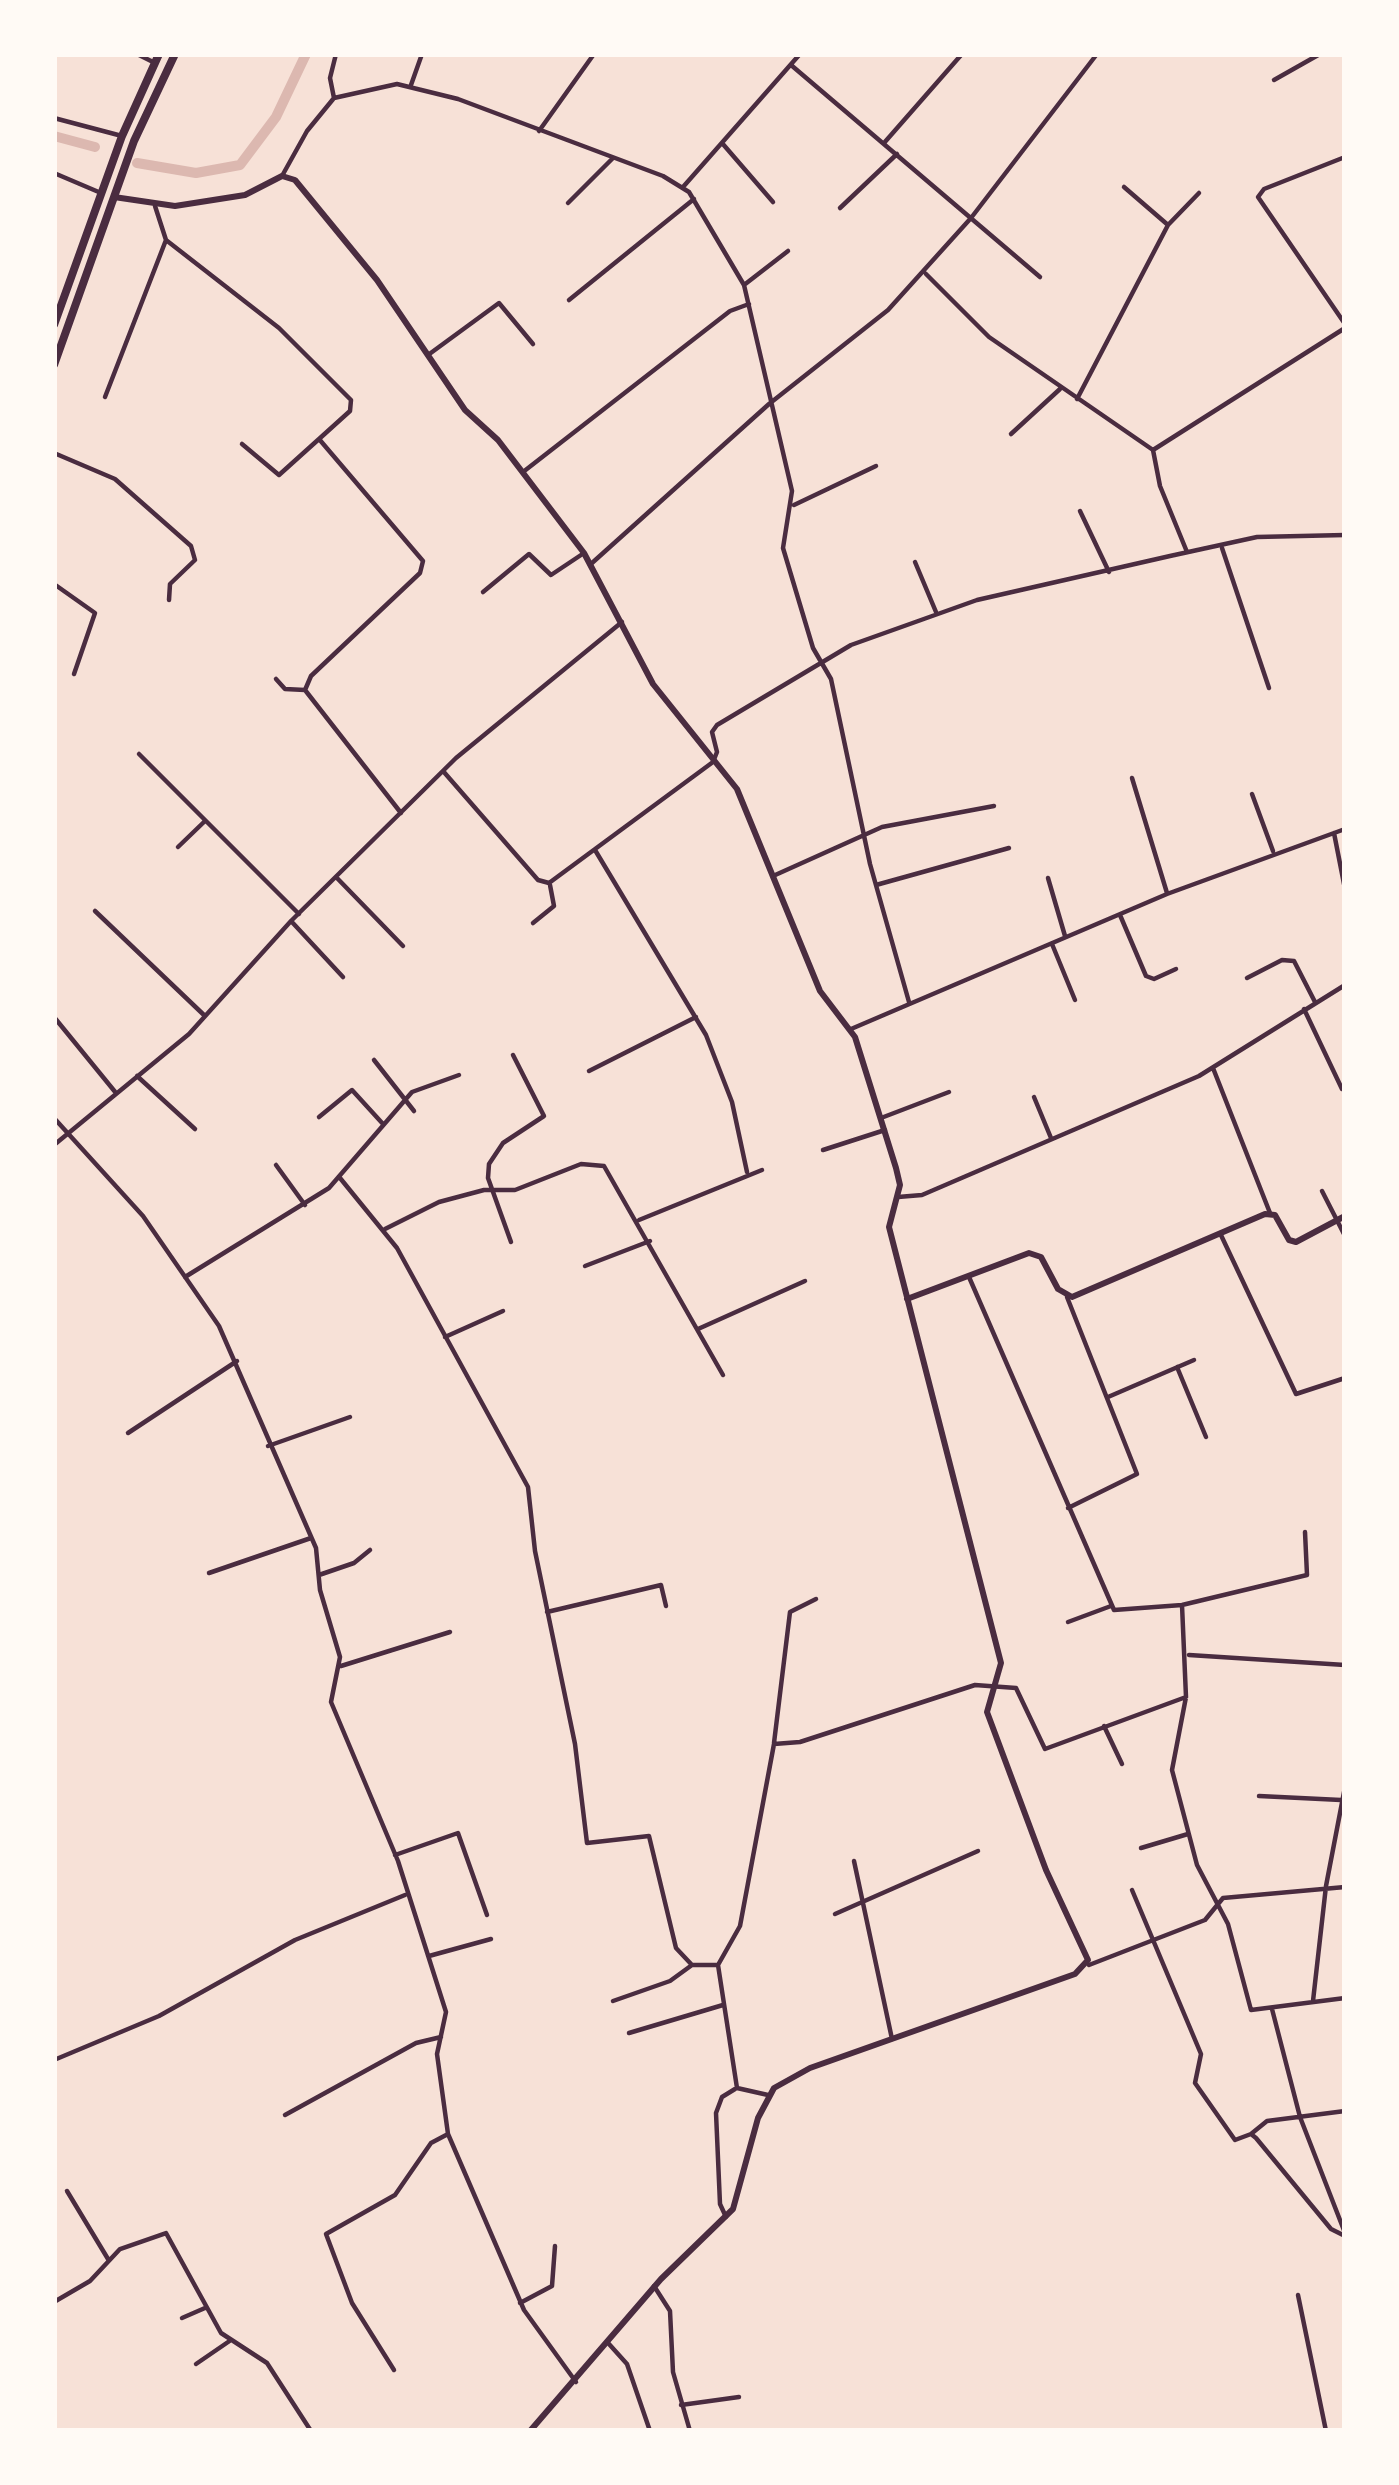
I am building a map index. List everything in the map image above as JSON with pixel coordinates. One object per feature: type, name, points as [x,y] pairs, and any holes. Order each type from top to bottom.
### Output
[{"type":"main road","points":[[54,365],[113,196],[175,54]]},
{"type":"main road","points":[[54,326],[122,136],[157,58]]},
{"type":"main road","points":[[101,193],[113,196]]},
{"type":"street","points":[[137,54],[157,58]]},
{"type":"street","points":[[334,98],[330,78],[336,54]]},
{"type":"street","points":[[411,86],[422,54]]},
{"type":"street","points":[[539,131],[594,54]]},
{"type":"street","points":[[683,187],[800,54]]},
{"type":"street","points":[[884,143],[962,54]]},
{"type":"street","points":[[590,564],[769,404],[866,330],[924,272],[1097,54]]},
{"type":"street","points":[[1274,80],[1320,54]]},
{"type":"street","points":[[791,64],[1040,277]]},
{"type":"street","points":[[113,196],[155,206],[228,200],[282,176],[307,131],[334,98],[380,85],[411,86],[683,187],[744,285],[794,505]]},
{"type":"street","points":[[54,118],[122,136]]},
{"type":"street","points":[[722,143],[773,202]]},
{"type":"street","points":[[840,208],[897,154]]},
{"type":"street","points":[[568,203],[613,158]]},
{"type":"street","points":[[1153,450],[1345,326],[1258,197],[1264,190],[1345,158]]},
{"type":"street","points":[[54,173],[101,193]]},
{"type":"street","points":[[282,176],[295,180],[336,230],[465,410],[523,473],[584,553],[653,683],[737,789],[820,991],[850,1029],[900,1180],[889,1227],[996,1642],[1001,1669],[986,1705],[990,1721],[1046,1870],[1089,1964]]},
{"type":"street","points":[[1124,188],[1168,225]]},
{"type":"street","points":[[1077,399],[1168,225],[1199,193]]},
{"type":"street","points":[[568,299],[694,200]]},
{"type":"street","points":[[155,206],[166,240],[279,328],[351,400],[350,411],[280,475],[242,444]]},
{"type":"street","points":[[105,398],[166,240]]},
{"type":"street","points":[[744,285],[788,251]]},
{"type":"street","points":[[924,272],[989,337],[1153,450],[1160,486],[1187,552]]},
{"type":"street","points":[[428,355],[500,303],[533,344]]},
{"type":"street","points":[[523,473],[730,310],[749,304]]},
{"type":"street","points":[[1010,434],[1060,389]]},
{"type":"street","points":[[305,690],[311,676],[423,567],[418,554],[319,439]]},
{"type":"street","points":[[54,453],[115,479],[191,546],[195,560],[170,584],[169,600]]},
{"type":"street","points":[[876,466],[794,505],[783,526],[783,548],[833,689],[876,885],[909,1002]]},
{"type":"street","points":[[1080,511],[1108,572]]},
{"type":"street","points":[[549,883],[713,762],[717,752],[712,732],[717,724],[851,646],[936,612],[1187,552],[1276,535],[1345,535]]},
{"type":"street","points":[[1222,548],[1269,688]]},
{"type":"street","points":[[483,592],[525,556],[534,556],[551,575],[584,553]]},
{"type":"street","points":[[915,562],[936,612]]},
{"type":"street","points":[[54,584],[95,613],[74,674]]},
{"type":"street","points":[[54,1144],[205,1016],[291,921],[443,771],[591,642],[622,622]]},
{"type":"street","points":[[276,679],[285,689],[305,690],[400,813]]},
{"type":"street","points":[[139,754],[299,914]]},
{"type":"street","points":[[443,771],[538,880],[549,883]]},
{"type":"street","points":[[1132,778],[1167,894]]},
{"type":"street","points":[[1252,794],[1273,852]]},
{"type":"street","points":[[773,876],[882,827],[994,806]]},
{"type":"street","points":[[178,847],[205,821]]},
{"type":"street","points":[[850,1029],[1167,894],[1273,852],[1345,830]]},
{"type":"street","points":[[1334,833],[1345,889]]},
{"type":"street","points":[[876,885],[1010,848]]},
{"type":"street","points":[[594,849],[696,1016],[732,1102],[747,1172]]},
{"type":"street","points":[[336,877],[403,946]]},
{"type":"street","points":[[1048,878],[1066,937]]},
{"type":"street","points":[[533,923],[554,906],[549,883]]},
{"type":"street","points":[[95,911],[205,1016]]},
{"type":"street","points":[[1120,915],[1146,976],[1154,980],[1176,969]]},
{"type":"street","points":[[291,921],[344,976]]},
{"type":"street","points":[[1052,943],[1075,1000]]},
{"type":"street","points":[[1247,978],[1282,960],[1294,961],[1315,1002]]},
{"type":"street","points":[[897,1197],[922,1195],[1213,1068],[1345,985]]},
{"type":"street","points":[[1304,1010],[1342,1089]]},
{"type":"street","points":[[589,1071],[696,1016]]},
{"type":"street","points":[[55,1017],[116,1093]]},
{"type":"street","points":[[511,1242],[488,1178],[495,1153],[544,1116],[513,1055]]},
{"type":"street","points":[[374,1060],[414,1111]]},
{"type":"street","points":[[1213,1068],[1270,1213],[1292,1242],[1341,1218]]},
{"type":"street","points":[[137,1076],[195,1130]]},
{"type":"street","points":[[185,1277],[305,1205],[340,1178],[404,1100],[421,1088],[459,1076]]},
{"type":"street","points":[[319,1118],[352,1090],[382,1124]]},
{"type":"street","points":[[881,1118],[949,1092]]},
{"type":"street","points":[[1034,1096],[1051,1138]]},
{"type":"street","points":[[54,1118],[129,1199],[237,1361],[268,1446],[311,1538],[339,1666],[332,1680],[331,1702],[395,1856],[447,2018],[436,2054],[448,2134],[520,2303],[576,2382]]},
{"type":"street","points":[[824,1150],[884,1130]]},
{"type":"street","points":[[385,1229],[427,1206],[492,1189],[515,1190],[594,1164],[614,1174],[723,1375]]},
{"type":"street","points":[[276,1165],[305,1205]]},
{"type":"street","points":[[639,1220],[747,1172],[762,1170]]},
{"type":"street","points":[[340,1178],[385,1229],[528,1487],[547,1612],[575,1744],[586,1843],[649,1836],[676,1948],[692,1965]]},
{"type":"street","points":[[1322,1191],[1341,1218],[1345,1236]]},
{"type":"street","points":[[1067,1297],[1270,1213]]},
{"type":"street","points":[[1220,1233],[1293,1390],[1305,1395],[1345,1378]]},
{"type":"street","points":[[585,1266],[650,1240]]},
{"type":"street","points":[[907,1299],[1020,1254],[1036,1253],[1067,1297],[1137,1474],[1067,1508]]},
{"type":"street","points":[[969,1277],[1111,1606],[1127,1613],[1182,1605],[1307,1575],[1305,1532]]},
{"type":"street","points":[[698,1329],[805,1281]]},
{"type":"street","points":[[445,1337],[503,1311]]},
{"type":"street","points":[[1108,1397],[1194,1360]]},
{"type":"street","points":[[128,1433],[237,1361]]},
{"type":"street","points":[[1177,1367],[1206,1437]]},
{"type":"street","points":[[268,1446],[350,1417]]},
{"type":"street","points":[[209,1573],[311,1538]]},
{"type":"street","points":[[319,1575],[354,1563],[370,1550]]},
{"type":"street","points":[[547,1612],[661,1585],[666,1606]]},
{"type":"street","points":[[737,2087],[718,1965],[740,1927],[774,1744],[790,1612],[800,1602],[816,1599]]},
{"type":"street","points":[[1182,1605],[1186,1697],[1172,1770],[1188,1834],[1231,1934],[1251,2010],[1345,1998]]},
{"type":"street","points":[[1068,1622],[1111,1606]]},
{"type":"street","points":[[339,1666],[450,1632]]},
{"type":"street","points":[[1187,1655],[1345,1665]]},
{"type":"street","points":[[774,1744],[800,1742],[964,1688],[995,1685],[1016,1688],[1045,1749],[1186,1697]]},
{"type":"street","points":[[1104,1726],[1122,1763]]},
{"type":"street","points":[[1313,2002],[1326,1886],[1345,1787]]},
{"type":"street","points":[[1259,1796],[1341,1800]]},
{"type":"street","points":[[395,1856],[458,1833],[487,1915]]},
{"type":"street","points":[[1141,1848],[1188,1834]]},
{"type":"street","points":[[835,1915],[978,1851]]},
{"type":"street","points":[[854,1862],[892,2039]]},
{"type":"street","points":[[530,2431],[655,2286],[726,2218],[742,2192],[768,2096],[788,2077],[1075,1975],[1089,1964],[1205,1920],[1217,1904],[1234,1895],[1345,1887]]},
{"type":"street","points":[[1132,1890],[1201,2054],[1196,2083],[1235,2140],[1267,2121],[1345,2111]]},
{"type":"street","points":[[54,2060],[159,2016],[295,1940],[405,1894]]},
{"type":"street","points":[[430,1956],[490,1940]]},
{"type":"street","points":[[613,2001],[670,1982],[692,1965],[718,1965]]},
{"type":"street","points":[[629,2033],[723,2005]]},
{"type":"street","points":[[1272,2009],[1300,2117],[1345,2235]]},
{"type":"street","points":[[286,2116],[416,2043],[441,2037]]},
{"type":"street","points":[[726,2218],[720,2204],[716,2113],[722,2097],[737,2087],[768,2096]]},
{"type":"street","points":[[394,2370],[352,2303],[326,2234],[394,2195],[431,2143],[448,2134]]},
{"type":"street","points":[[1251,2134],[1330,2229],[1345,2235]]},
{"type":"street","points":[[68,2191],[108,2259]]},
{"type":"street","points":[[54,2302],[90,2281],[108,2259],[151,2234],[166,2233],[206,2308],[231,2340],[267,2363],[310,2431]]},
{"type":"street","points":[[520,2303],[552,2286],[555,2246]]},
{"type":"street","points":[[655,2286],[670,2311],[680,2404],[690,2431]]},
{"type":"street","points":[[1298,2295],[1326,2431]]},
{"type":"street","points":[[182,2318],[206,2308]]},
{"type":"street","points":[[196,2363],[231,2340]]},
{"type":"street","points":[[609,2344],[627,2364],[650,2431]]},
{"type":"street","points":[[680,2404],[739,2396]]},
{"type":"waterway","points":[[137,163],[196,173],[240,165],[276,117],[306,54]]},
{"type":"waterway","points":[[54,136],[95,147]]}]
